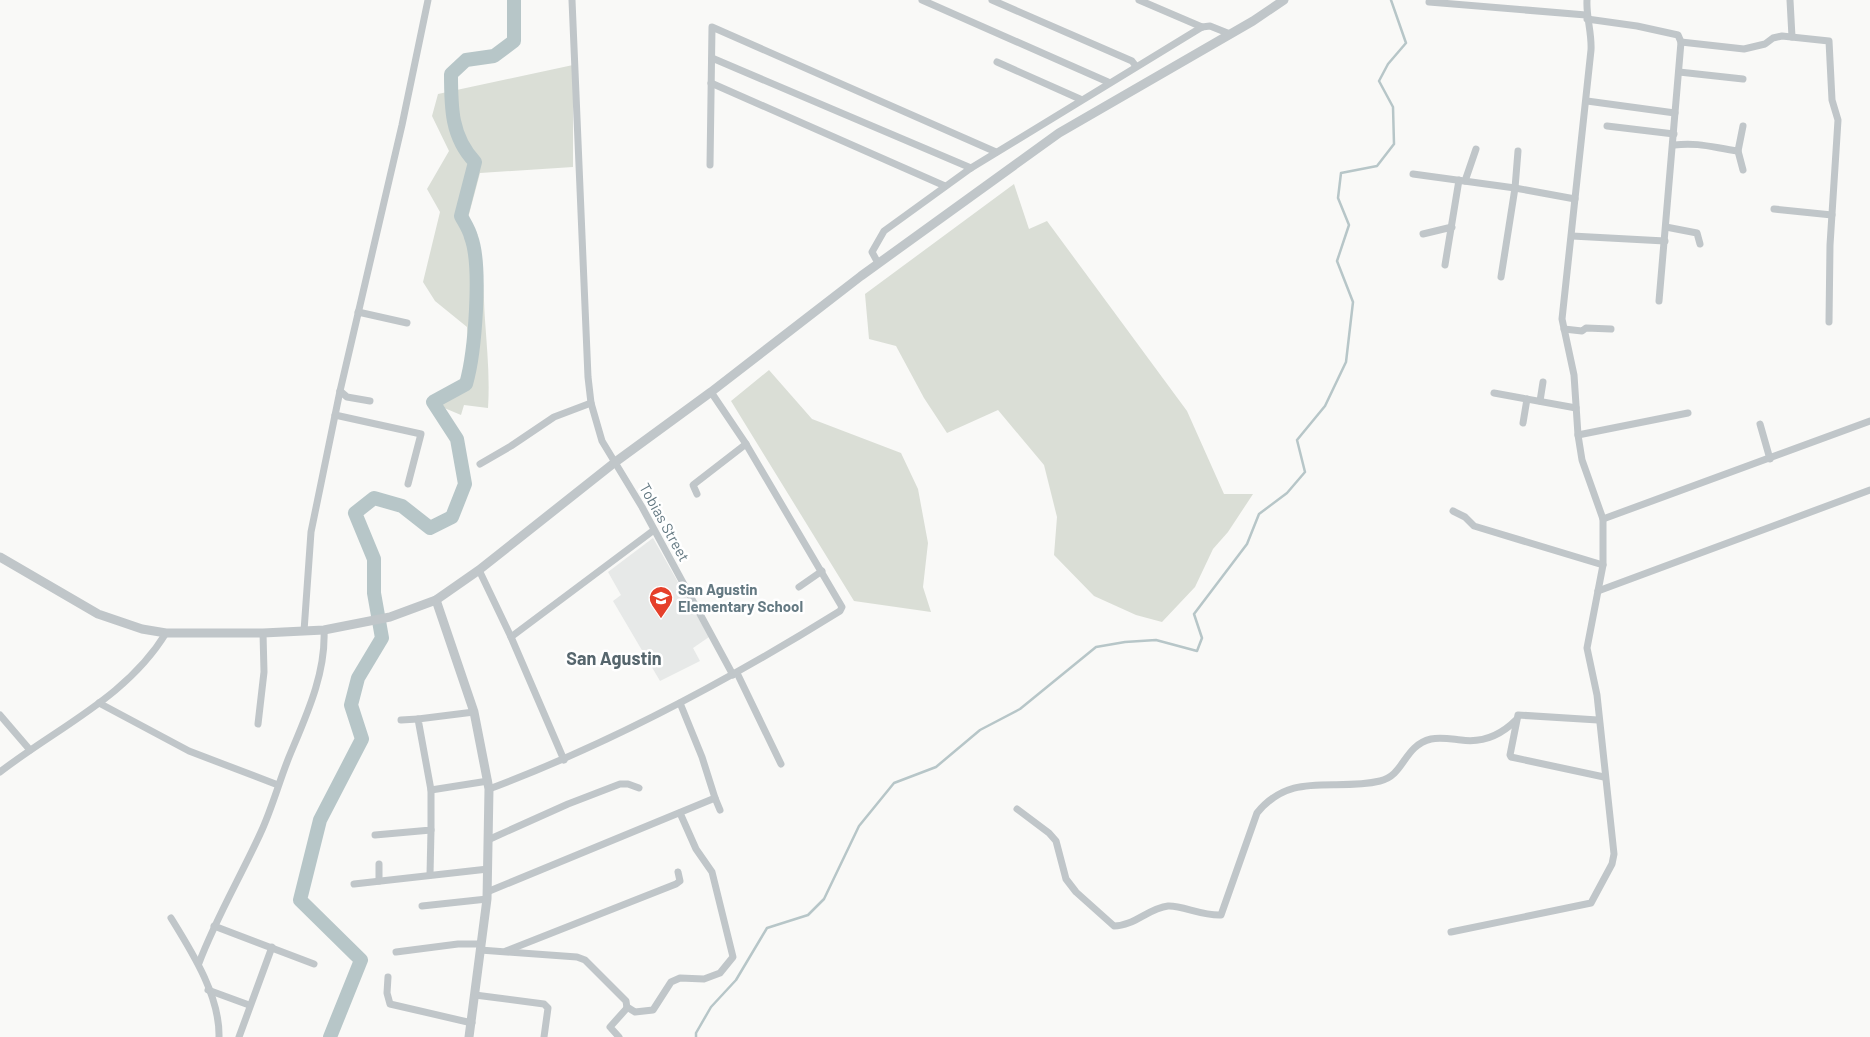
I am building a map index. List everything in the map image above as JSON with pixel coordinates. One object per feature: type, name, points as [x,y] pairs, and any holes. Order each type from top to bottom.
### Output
[{"type":"street","points":[[304,632],[311,532],[340,390],[402,125],[428,0]]},
{"type":"street","name":"Tobias Street","points":[[572,0],[591,403],[602,441],[632,489],[735,674],[781,764]]},
{"type":"street","points":[[922,0],[1108,82]]},
{"type":"street","points":[[992,0],[1132,61],[1135,65]]},
{"type":"street","points":[[1139,0],[1202,27]]},
{"type":"street","points":[[0,557],[98,614],[142,629],[166,633],[263,633],[324,630],[390,617],[436,600],[479,570],[614,463],[712,392],[878,263],[1059,133],[1230,34],[1284,0]]},
{"type":"street","points":[[1451,932],[1592,902],[1614,858],[1596,695],[1588,648],[1603,565],[1603,519],[1590,488],[1578,435],[1574,375],[1562,319],[1592,41],[1586,17],[1586,0]]},
{"type":"street","points":[[1790,0],[1792,37]]},
{"type":"street","points":[[1429,2],[1586,17],[1678,35],[1681,42],[1674,145],[1659,301]]},
{"type":"street","points":[[878,263],[872,252],[884,231],[971,168],[1135,65],[1202,27],[1210,26],[1230,34]]},
{"type":"street","points":[[710,165],[712,27],[996,152]]},
{"type":"street","points":[[1681,42],[1744,49],[1766,44],[1773,38],[1792,37],[1829,41],[1832,100],[1838,120],[1832,215],[1829,322]]},
{"type":"street","points":[[712,58],[971,168]]},
{"type":"street","points":[[997,62],[1080,99]]},
{"type":"street","points":[[1679,72],[1743,79]]},
{"type":"street","points":[[712,83],[945,186]]},
{"type":"street","points":[[1587,101],[1675,113]]},
{"type":"street","points":[[1606,126],[1674,134]]},
{"type":"street","points":[[1743,126],[1738,151],[1743,170]]},
{"type":"street","points":[[1674,145],[1687,143],[1717,146],[1738,151]]},
{"type":"street","points":[[1445,265],[1462,181],[1476,149]]},
{"type":"street","points":[[1501,277],[1515,188],[1518,151]]},
{"type":"street","points":[[1414,174],[1515,188],[1575,199]]},
{"type":"street","points":[[1774,208],[1832,215]]},
{"type":"street","points":[[1423,234],[1452,226]]},
{"type":"street","points":[[1666,227],[1698,232],[1700,244]]},
{"type":"street","points":[[1572,236],[1665,241]]},
{"type":"street","points":[[358,312],[407,323]]},
{"type":"street","points":[[1564,329],[1582,331],[1586,328],[1610,329]]},
{"type":"street","points":[[1540,402],[1543,382]]},
{"type":"street","points":[[340,390],[347,398],[370,401]]},
{"type":"street","points":[[431,790],[489,785],[564,760],[735,674],[840,611],[841,603],[746,444],[712,392]]},
{"type":"street","points":[[1494,393],[1576,408]]},
{"type":"street","points":[[1523,424],[1527,399]]},
{"type":"street","points":[[480,464],[554,417],[591,403]]},
{"type":"street","points":[[1578,435],[1688,414]]},
{"type":"street","points":[[335,415],[421,434],[408,484]]},
{"type":"street","points":[[1603,519],[1770,459],[1870,420]]},
{"type":"street","points":[[1760,424],[1770,459]]},
{"type":"street","points":[[697,494],[693,485],[746,444]]},
{"type":"street","points":[[1598,591],[1870,490]]},
{"type":"street","points":[[1453,511],[1465,517],[1474,526],[1603,565]]},
{"type":"street","points":[[511,637],[654,530]]},
{"type":"street","points":[[479,570],[511,637],[564,760]]},
{"type":"street","points":[[800,587],[822,571]]},
{"type":"street","points":[[436,600],[474,712],[489,785],[490,839],[487,895],[470,1037]]},
{"type":"street","points":[[199,963],[214,926],[260,833],[303,723],[323,664],[324,630]]},
{"type":"street","points":[[0,772],[100,703],[139,670],[153,654],[166,633]]},
{"type":"street","points":[[258,724],[262,695],[263,633]]},
{"type":"street","points":[[100,703],[189,751],[278,785]]},
{"type":"street","points":[[680,703],[702,756],[720,810]]},
{"type":"street","points":[[401,720],[474,712]]},
{"type":"street","points":[[1017,809],[1049,833],[1056,842],[1066,879],[1076,892],[1114,926],[1130,922],[1168,906],[1212,916],[1222,915],[1257,813],[1267,801],[1278,793],[1310,784],[1356,784],[1389,779],[1396,773],[1407,755],[1423,742],[1441,738],[1482,740],[1505,730],[1520,714],[1598,720]]},
{"type":"street","points":[[0,715],[30,750]]},
{"type":"street","points":[[418,719],[431,790],[430,875]]},
{"type":"street","points":[[1516,720],[1510,757],[1604,777]]},
{"type":"street","points":[[490,839],[609,788],[628,784],[639,788]]},
{"type":"street","points":[[422,906],[487,895],[715,798]]},
{"type":"street","points":[[396,952],[458,944],[504,952],[581,958],[635,1012],[653,1010],[671,982],[680,978],[704,979],[720,973],[732,957],[712,872],[696,849],[680,813]]},
{"type":"street","points":[[375,835],[431,830]]},
{"type":"street","points":[[379,864],[379,881]]},
{"type":"street","points":[[354,884],[488,869]]},
{"type":"street","points":[[504,952],[676,884],[680,881],[678,872]]},
{"type":"street","points":[[171,918],[199,963],[218,1024],[219,1037]]},
{"type":"street","points":[[214,926],[314,964]]},
{"type":"street","points":[[239,1037],[249,1005],[272,947]]},
{"type":"street","points":[[388,977],[387,993],[390,1004],[472,1023]]},
{"type":"street","points":[[208,990],[249,1005]]},
{"type":"street","points":[[475,995],[544,1004],[548,1008],[544,1037]]},
{"type":"street","points":[[619,1037],[610,1027],[627,1006]]},
{"type":"shaded area","points":[[573,65],[573,167],[480,173],[468,218],[477,243],[482,268],[489,386],[488,408],[464,405],[461,415],[430,402],[464,382],[469,364],[467,327],[435,301],[423,282],[440,212],[427,189],[449,151],[432,116],[438,94]]},
{"type":"shaded area","points":[[1014,184],[1029,229],[1047,221],[1187,411],[1224,494],[1253,494],[1228,532],[1213,549],[1195,587],[1162,622],[1136,615],[1094,596],[1054,555],[1057,517],[1044,465],[998,410],[947,433],[924,398],[896,346],[869,339],[865,294]]},
{"type":"shaded area","points":[[769,370],[812,419],[901,453],[918,489],[928,543],[923,587],[931,612],[854,601],[731,401]]},
{"type":"shaded area","name":"San Agustin Elementary School","points":[[653,538],[709,637],[693,648],[700,661],[660,681],[613,601],[621,595],[608,572]]},
{"type":"waterway","points":[[330,1037],[361,960],[300,900],[320,820],[362,739],[351,705],[358,678],[382,638],[374,593],[374,559],[355,513],[374,498],[402,506],[430,528],[452,517],[465,484],[457,439],[433,402],[466,384],[472,352],[476,310],[477,288],[474,250],[469,231],[461,216],[475,162],[467,152],[457,132],[452,110],[451,74],[466,60],[494,56],[514,41],[514,0]]},
{"type":"waterway","points":[[696,1037],[696,1033],[711,1007],[736,980],[767,928],[808,915],[824,899],[859,826],[894,783],[936,767],[980,730],[1020,709],[1096,647],[1125,642],[1156,640],[1197,651],[1202,638],[1194,614],[1247,544],[1259,514],[1287,493],[1305,472],[1297,440],[1325,406],[1346,362],[1353,302],[1337,261],[1349,225],[1338,198],[1341,173],[1377,166],[1394,144],[1393,107],[1379,81],[1388,64],[1406,43],[1391,0]]},
{"type":"place","name":"San Agustin Elementary School","points":[[661,619]]},
{"type":"district","name":"San Agustin","points":[[614,658]]}]
